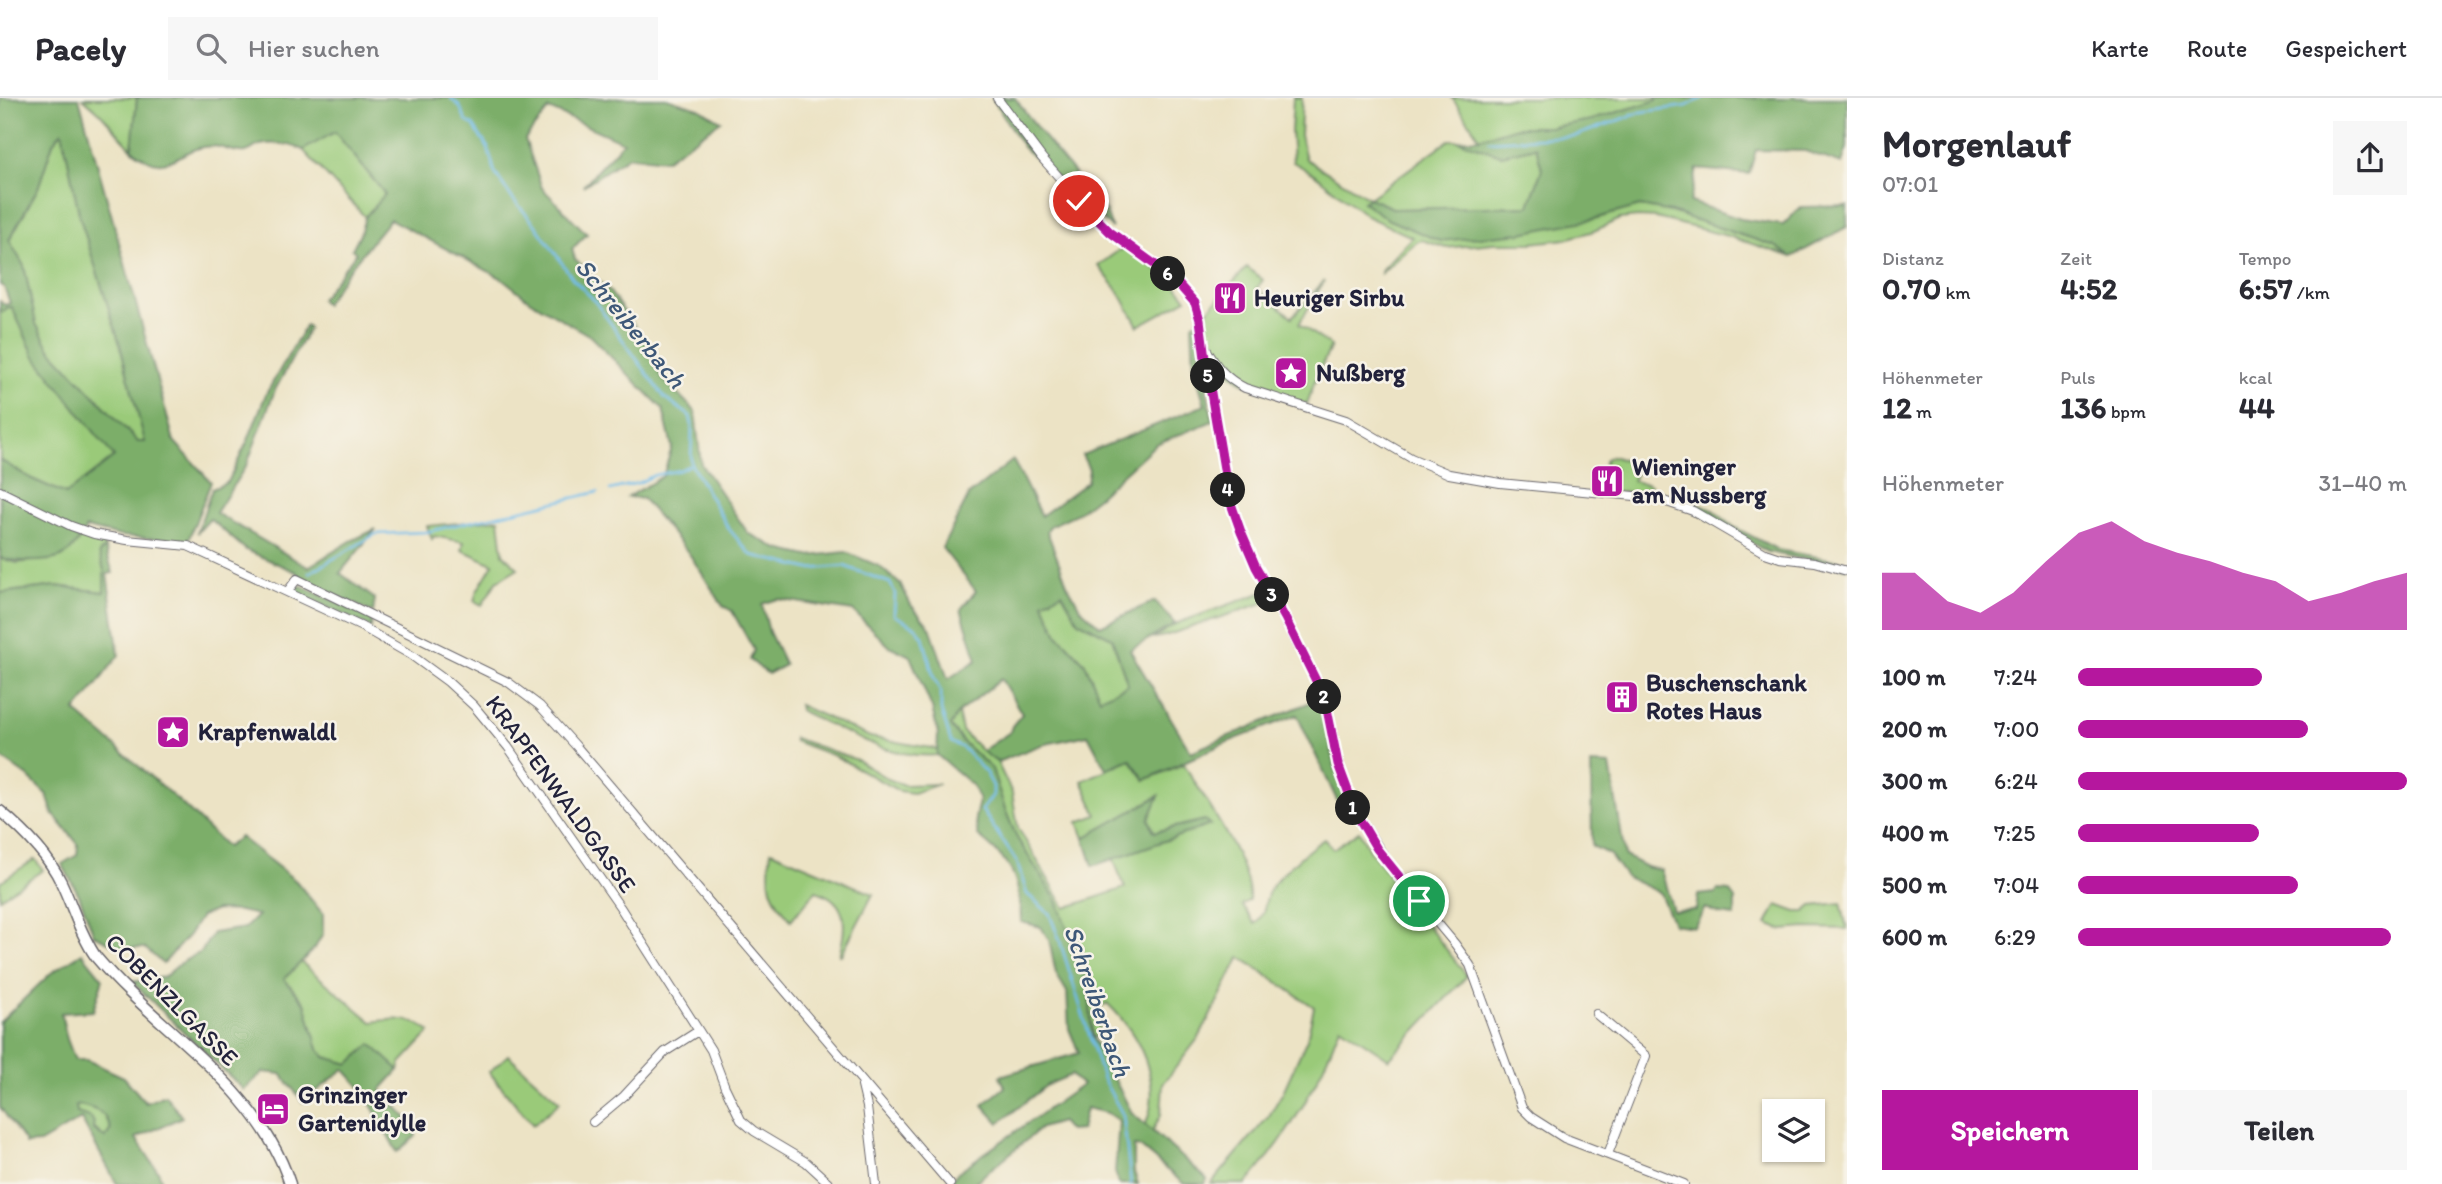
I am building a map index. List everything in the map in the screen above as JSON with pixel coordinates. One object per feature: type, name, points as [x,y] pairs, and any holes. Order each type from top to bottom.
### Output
[{"type":"street","points":[[997,98],[1042,158],[1096,218],[1124,243],[1172,277],[1195,303],[1232,508],[1252,560],[1285,618],[1325,699],[1338,764],[1357,815],[1394,872],[1470,965],[1522,1108],[1552,1132],[1684,1184]]},
{"type":"street","points":[[1203,344],[1220,371],[1231,381],[1346,420],[1410,458],[1440,471],[1490,482],[1655,498],[1693,511],[1765,553],[1847,571]]},
{"type":"street","points":[[1212,393],[1219,383],[1231,381]]},
{"type":"street","name":"KRAPFENWALDGASSE","points":[[0,491],[71,526],[94,534],[188,546],[394,645],[442,677],[474,706],[508,747],[574,841],[715,1058],[741,1120],[754,1131],[806,1162],[830,1184]]},
{"type":"street","points":[[287,592],[297,579],[494,673],[528,695],[576,746],[950,1184]]},
{"type":"street","name":"COBENZLGASSE","points":[[0,811],[20,829],[54,870],[83,936],[96,957],[219,1077],[257,1118],[278,1150],[290,1184]]},
{"type":"street","points":[[1596,1014],[1645,1053],[1646,1058],[1608,1154]]},
{"type":"street","points":[[593,1122],[624,1096],[665,1052],[698,1031]]},
{"type":"street","points":[[861,1083],[876,1184]]},
{"type":"green space","points":[[0,98],[79,98],[174,441],[211,482],[188,541],[120,536],[86,528],[79,540],[61,557],[31,561],[0,558],[0,460],[32,479],[66,494],[114,457],[34,355],[12,307],[0,313],[0,301],[5,305],[10,303],[4,287],[0,285]],"holes":[[[62,131],[80,218],[119,341],[145,442],[138,442],[50,349],[36,324],[24,266],[9,240],[38,188],[53,143]]]},
{"type":"green space","points":[[83,98],[137,98],[132,149],[100,113]]},
{"type":"green space","points":[[137,98],[666,98],[699,108],[721,121],[665,160],[629,156],[583,186],[623,142],[549,109],[525,139],[542,188],[587,234],[572,249],[575,259],[610,292],[643,338],[663,379],[695,411],[701,464],[748,533],[778,549],[808,556],[846,552],[879,566],[901,585],[911,605],[930,627],[948,679],[977,660],[961,609],[976,591],[942,548],[969,495],[1013,460],[1041,516],[1087,482],[1089,469],[1082,455],[1205,405],[1194,367],[1192,324],[1197,321],[1213,421],[1156,444],[1099,496],[1076,514],[1050,526],[1047,531],[1067,584],[1080,608],[1100,626],[1155,601],[1175,624],[1130,650],[1191,752],[1320,698],[1335,767],[1350,810],[1341,809],[1297,715],[1225,743],[1145,780],[1130,759],[1106,769],[1088,735],[1041,745],[997,762],[982,751],[1010,732],[1022,714],[1001,679],[958,713],[950,726],[992,769],[1017,838],[1057,901],[1089,989],[1092,1036],[1132,1113],[1207,1179],[1205,1184],[1184,1184],[1140,1147],[1134,1146],[1134,1172],[1138,1184],[1119,1184],[1115,1172],[1119,1121],[1107,1113],[1086,1108],[1081,1130],[1069,1131],[1061,1122],[1041,1128],[973,1184],[953,1184],[951,1181],[958,1172],[1082,1085],[1071,1075],[1047,1085],[999,1123],[983,1105],[1005,1087],[1000,1076],[1079,1053],[1069,1029],[1067,992],[1056,974],[1049,940],[1041,927],[1021,922],[1019,894],[1007,863],[978,836],[975,818],[979,800],[972,785],[937,755],[938,734],[932,708],[910,656],[889,646],[853,611],[778,599],[762,604],[769,632],[785,665],[768,674],[750,660],[754,650],[732,611],[723,606],[688,552],[643,499],[628,497],[663,476],[672,447],[663,409],[590,336],[529,300],[503,279],[390,219],[325,304],[320,300],[356,253],[352,249],[365,217],[385,194],[335,132],[303,150],[277,144],[260,145],[241,152],[212,146],[199,148],[164,163],[155,163],[132,149]],"holes":[[[1062,593],[1078,621],[1112,638],[1128,685],[1100,698],[1085,663],[1058,635],[1043,602]]]},
{"type":"green space","points":[[992,98],[1015,98],[1106,212],[1112,228],[1023,147]]},
{"type":"green space","points":[[1293,98],[1302,98],[1300,135],[1306,159],[1369,198],[1389,220],[1590,220],[1640,206],[1671,212],[1775,246],[1792,257],[1728,236],[1656,218],[1638,217],[1620,219],[1594,231],[1566,239],[1531,243],[1493,243],[1446,248],[1422,240],[1416,242],[1381,273],[1412,237],[1368,217],[1314,174],[1293,162]]},
{"type":"green space","points":[[1452,98],[1658,100],[1592,120],[1552,127],[1517,127],[1480,138]]},
{"type":"green space","points":[[1657,98],[1847,98],[1847,147],[1842,164],[1805,151],[1756,150],[1749,174],[1697,169],[1690,202],[1741,219],[1783,225],[1801,207],[1847,206],[1847,227],[1792,257],[1775,246],[1671,212],[1640,206],[1590,220],[1521,233],[1440,241],[1389,220],[1363,202],[1369,198],[1395,209],[1529,206],[1542,169],[1536,147],[1501,155],[1458,140],[1480,138],[1517,127],[1552,127],[1592,120]]},
{"type":"green space","points":[[62,131],[80,218],[119,341],[146,442],[138,442],[50,349],[36,324],[24,266],[9,241],[38,188],[53,143]]},
{"type":"green space","points":[[335,132],[385,194],[365,217],[303,150]]},
{"type":"green space","points":[[1449,140],[1458,140],[1501,155],[1536,147],[1542,169],[1529,206],[1395,209],[1369,198]]},
{"type":"green space","points":[[1126,249],[1167,277],[1187,299],[1138,326],[1118,290],[1098,266],[1119,250]]},
{"type":"green space","points":[[1247,267],[1263,280],[1257,288],[1292,317],[1324,281],[1299,324],[1331,346],[1307,404],[1245,383],[1220,364],[1212,350],[1207,333],[1206,312]]},
{"type":"green space","points":[[12,307],[34,355],[114,457],[66,494],[32,479],[0,460],[0,313]]},
{"type":"green space","points":[[306,325],[309,328],[275,390],[247,464],[216,513],[308,567],[376,529],[340,573],[375,599],[373,613],[302,579],[296,572],[246,550],[210,519],[197,533],[212,489],[228,482],[266,394]]},
{"type":"green space","points":[[1613,456],[1639,467],[1632,481],[1651,485],[1651,494],[1595,491],[1606,459]]},
{"type":"green space","points":[[1682,500],[1710,508],[1734,527],[1778,550],[1847,562],[1847,568],[1768,552],[1679,502]]},
{"type":"green space","points":[[499,519],[503,554],[518,568],[497,581],[482,605],[474,601],[493,564],[462,550],[464,542],[434,536],[432,539],[427,526]]},
{"type":"green space","points":[[83,536],[103,541],[105,548],[99,553],[104,570],[104,592],[56,586],[0,593],[0,558],[17,563],[62,557]]},
{"type":"green space","points":[[105,548],[113,573],[107,574],[119,655],[75,711],[181,803],[227,847],[240,837],[296,881],[323,914],[323,934],[315,948],[284,979],[305,1003],[318,1049],[325,1057],[349,1064],[371,1044],[399,1070],[381,1090],[414,1126],[416,1136],[397,1152],[363,1090],[344,1069],[303,1102],[281,1074],[263,1072],[244,1090],[132,982],[164,977],[182,962],[201,952],[213,933],[245,928],[258,915],[217,910],[201,916],[189,935],[163,964],[145,948],[120,948],[94,935],[79,895],[62,864],[77,855],[78,844],[53,814],[47,795],[26,775],[0,757],[0,593],[56,586],[104,592],[104,570],[99,553]]},
{"type":"green space","points":[[301,586],[372,618],[371,628],[295,592],[296,587]]},
{"type":"green space","points":[[1062,592],[1078,621],[1112,638],[1128,685],[1100,699],[1085,663],[1058,635],[1043,602]]},
{"type":"green space","points":[[1261,593],[1269,601],[1153,638],[1175,624]]},
{"type":"green space","points":[[799,705],[870,737],[937,749],[937,755],[903,753],[869,743],[805,713],[800,710]]},
{"type":"green space","points":[[958,713],[962,731],[997,762],[1012,793],[1018,828],[1065,908],[1125,888],[1113,858],[1210,825],[1205,820],[1154,832],[1149,819],[1158,796],[1084,838],[1078,822],[1097,815],[1082,781],[1130,759],[1145,780],[1184,764],[1243,868],[1249,900],[1242,905],[1255,924],[1263,913],[1272,887],[1293,864],[1324,839],[1333,849],[1359,831],[1370,851],[1467,976],[1389,1059],[1340,1026],[1301,1110],[1261,1166],[1246,1184],[1211,1184],[1269,1116],[1283,1092],[1307,1039],[1314,1007],[1240,957],[1200,1036],[1163,1084],[1161,1115],[1152,1132],[1145,1126],[1152,1093],[1150,1076],[1138,1044],[1119,1015],[1107,1003],[1100,1008],[1098,1037],[1092,1036],[1090,998],[1057,901],[1017,838],[992,769],[950,726]]},
{"type":"green space","points":[[794,738],[857,760],[888,779],[904,785],[939,784],[913,793],[899,791],[837,757],[794,741]]},
{"type":"green space","points":[[1591,764],[1610,765],[1625,856],[1646,867],[1661,870],[1673,911],[1696,910],[1698,895],[1716,893],[1718,890],[1729,891],[1735,899],[1735,916],[1705,908],[1694,927],[1673,924],[1660,893],[1626,877],[1610,855],[1592,846]]},
{"type":"green space","points":[[1159,796],[1149,819],[1154,832],[1205,820],[1210,825],[1093,866],[1084,838]]},
{"type":"green space","points":[[771,851],[873,894],[841,955],[844,925],[840,908],[827,895],[816,891],[791,920],[771,888]]},
{"type":"green space","points":[[35,859],[43,870],[0,898],[0,882]]},
{"type":"green space","points":[[1841,903],[1847,929],[1782,930],[1767,924],[1777,905],[1796,912],[1805,912],[1812,906]]},
{"type":"green space","points":[[82,953],[103,979],[93,1011],[61,1013],[75,1060],[87,1060],[124,1077],[146,1103],[165,1095],[182,1117],[136,1138],[159,1173],[163,1184],[117,1184],[81,1119],[40,1143],[25,1144],[0,1107],[0,1022],[51,973]],"holes":[[[76,1106],[100,1112],[106,1119],[111,1129],[105,1138],[93,1129],[94,1122],[90,1117],[77,1113]]]},
{"type":"green space","points":[[301,962],[372,1022],[403,1020],[430,1032],[401,1063],[399,1070],[371,1045],[349,1064],[325,1057],[318,1049],[305,1003],[284,979]]},
{"type":"green space","points":[[508,1055],[560,1102],[533,1125],[489,1072]]},
{"type":"green space","points":[[80,1105],[103,1115],[111,1129],[105,1138],[77,1113],[75,1106]]},
{"type":"waterway","name":"Schreiberbach","points":[[451,98],[488,148],[495,173],[512,198],[534,223],[573,279],[593,299],[665,398],[690,416],[691,464],[729,529],[751,555],[810,569],[844,566],[890,583],[895,593],[894,615],[916,627],[923,637],[934,678],[941,692],[941,710],[951,742],[963,748],[986,773],[993,786],[993,795],[982,810],[1017,862],[1027,894],[1049,913],[1103,1079],[1123,1115],[1131,1184]]},
{"type":"waterway","points":[[1489,141],[1575,136],[1641,112],[1687,106],[1703,98]]},
{"type":"waterway","points":[[610,490],[680,470],[691,464]]},
{"type":"waterway","points":[[309,573],[376,534],[426,532],[598,492]]},
{"type":"place","name":"Heuriger Sirbu","points":[[1230,298]]},
{"type":"place","name":"Nußberg","points":[[1291,373]]},
{"type":"place","name":"Wieninger am Nussberg","points":[[1607,481]]},
{"type":"place","name":"Buschenschank Rotes Haus","points":[[1622,697]]},
{"type":"place","name":"Krapfenwaldl","points":[[173,732]]},
{"type":"place","name":"Grinzinger Gartenidylle","points":[[273,1109]]},
{"type":"route","points":[[1079,201],[1110,232],[1172,277],[1195,303],[1232,508],[1249,553],[1325,699],[1338,764],[1357,815],[1377,849],[1419,901]]}]
